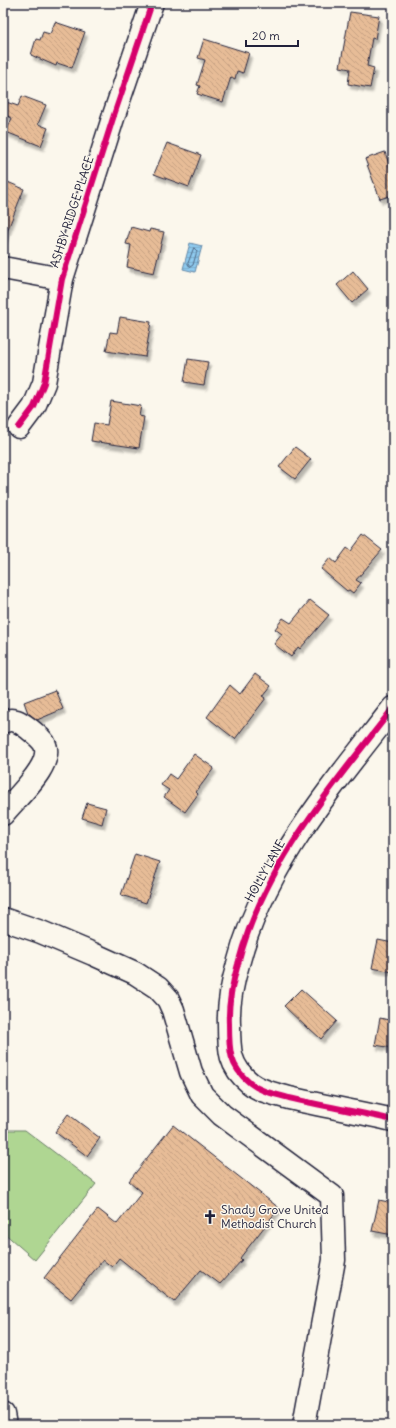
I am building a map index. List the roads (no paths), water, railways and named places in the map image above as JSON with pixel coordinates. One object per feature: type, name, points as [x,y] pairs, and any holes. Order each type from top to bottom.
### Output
[{"type":"street","name":"ASHBY RIDGE PLACE","points":[[19,427],[34,407],[44,383],[62,279],[114,115],[152,3]]},
{"type":"street","name":"ASHBY RIDGE PLACE","points":[[3,268],[62,279]]},
{"type":"street","name":"HOLLY LANE","points":[[393,708],[319,804],[282,861],[257,907],[243,944],[233,982],[228,1013],[229,1052],[238,1072],[251,1084],[264,1091],[393,1120]]},
{"type":"street","points":[[3,722],[13,720],[20,722],[44,742],[46,752],[40,770],[3,814]]},
{"type":"street","points":[[3,919],[41,932],[93,954],[135,973],[158,988],[168,999],[173,1010],[191,1072],[202,1095],[222,1115],[332,1196],[334,1260],[304,1425]]},
{"type":"street","points":[[3,1414],[5,1425]]},
{"type":"water","points":[[190,243],[202,246],[195,272],[183,269]]},
{"type":"place","name":"Shady Grove United Methodist Church","points":[[210,1217]]}]
